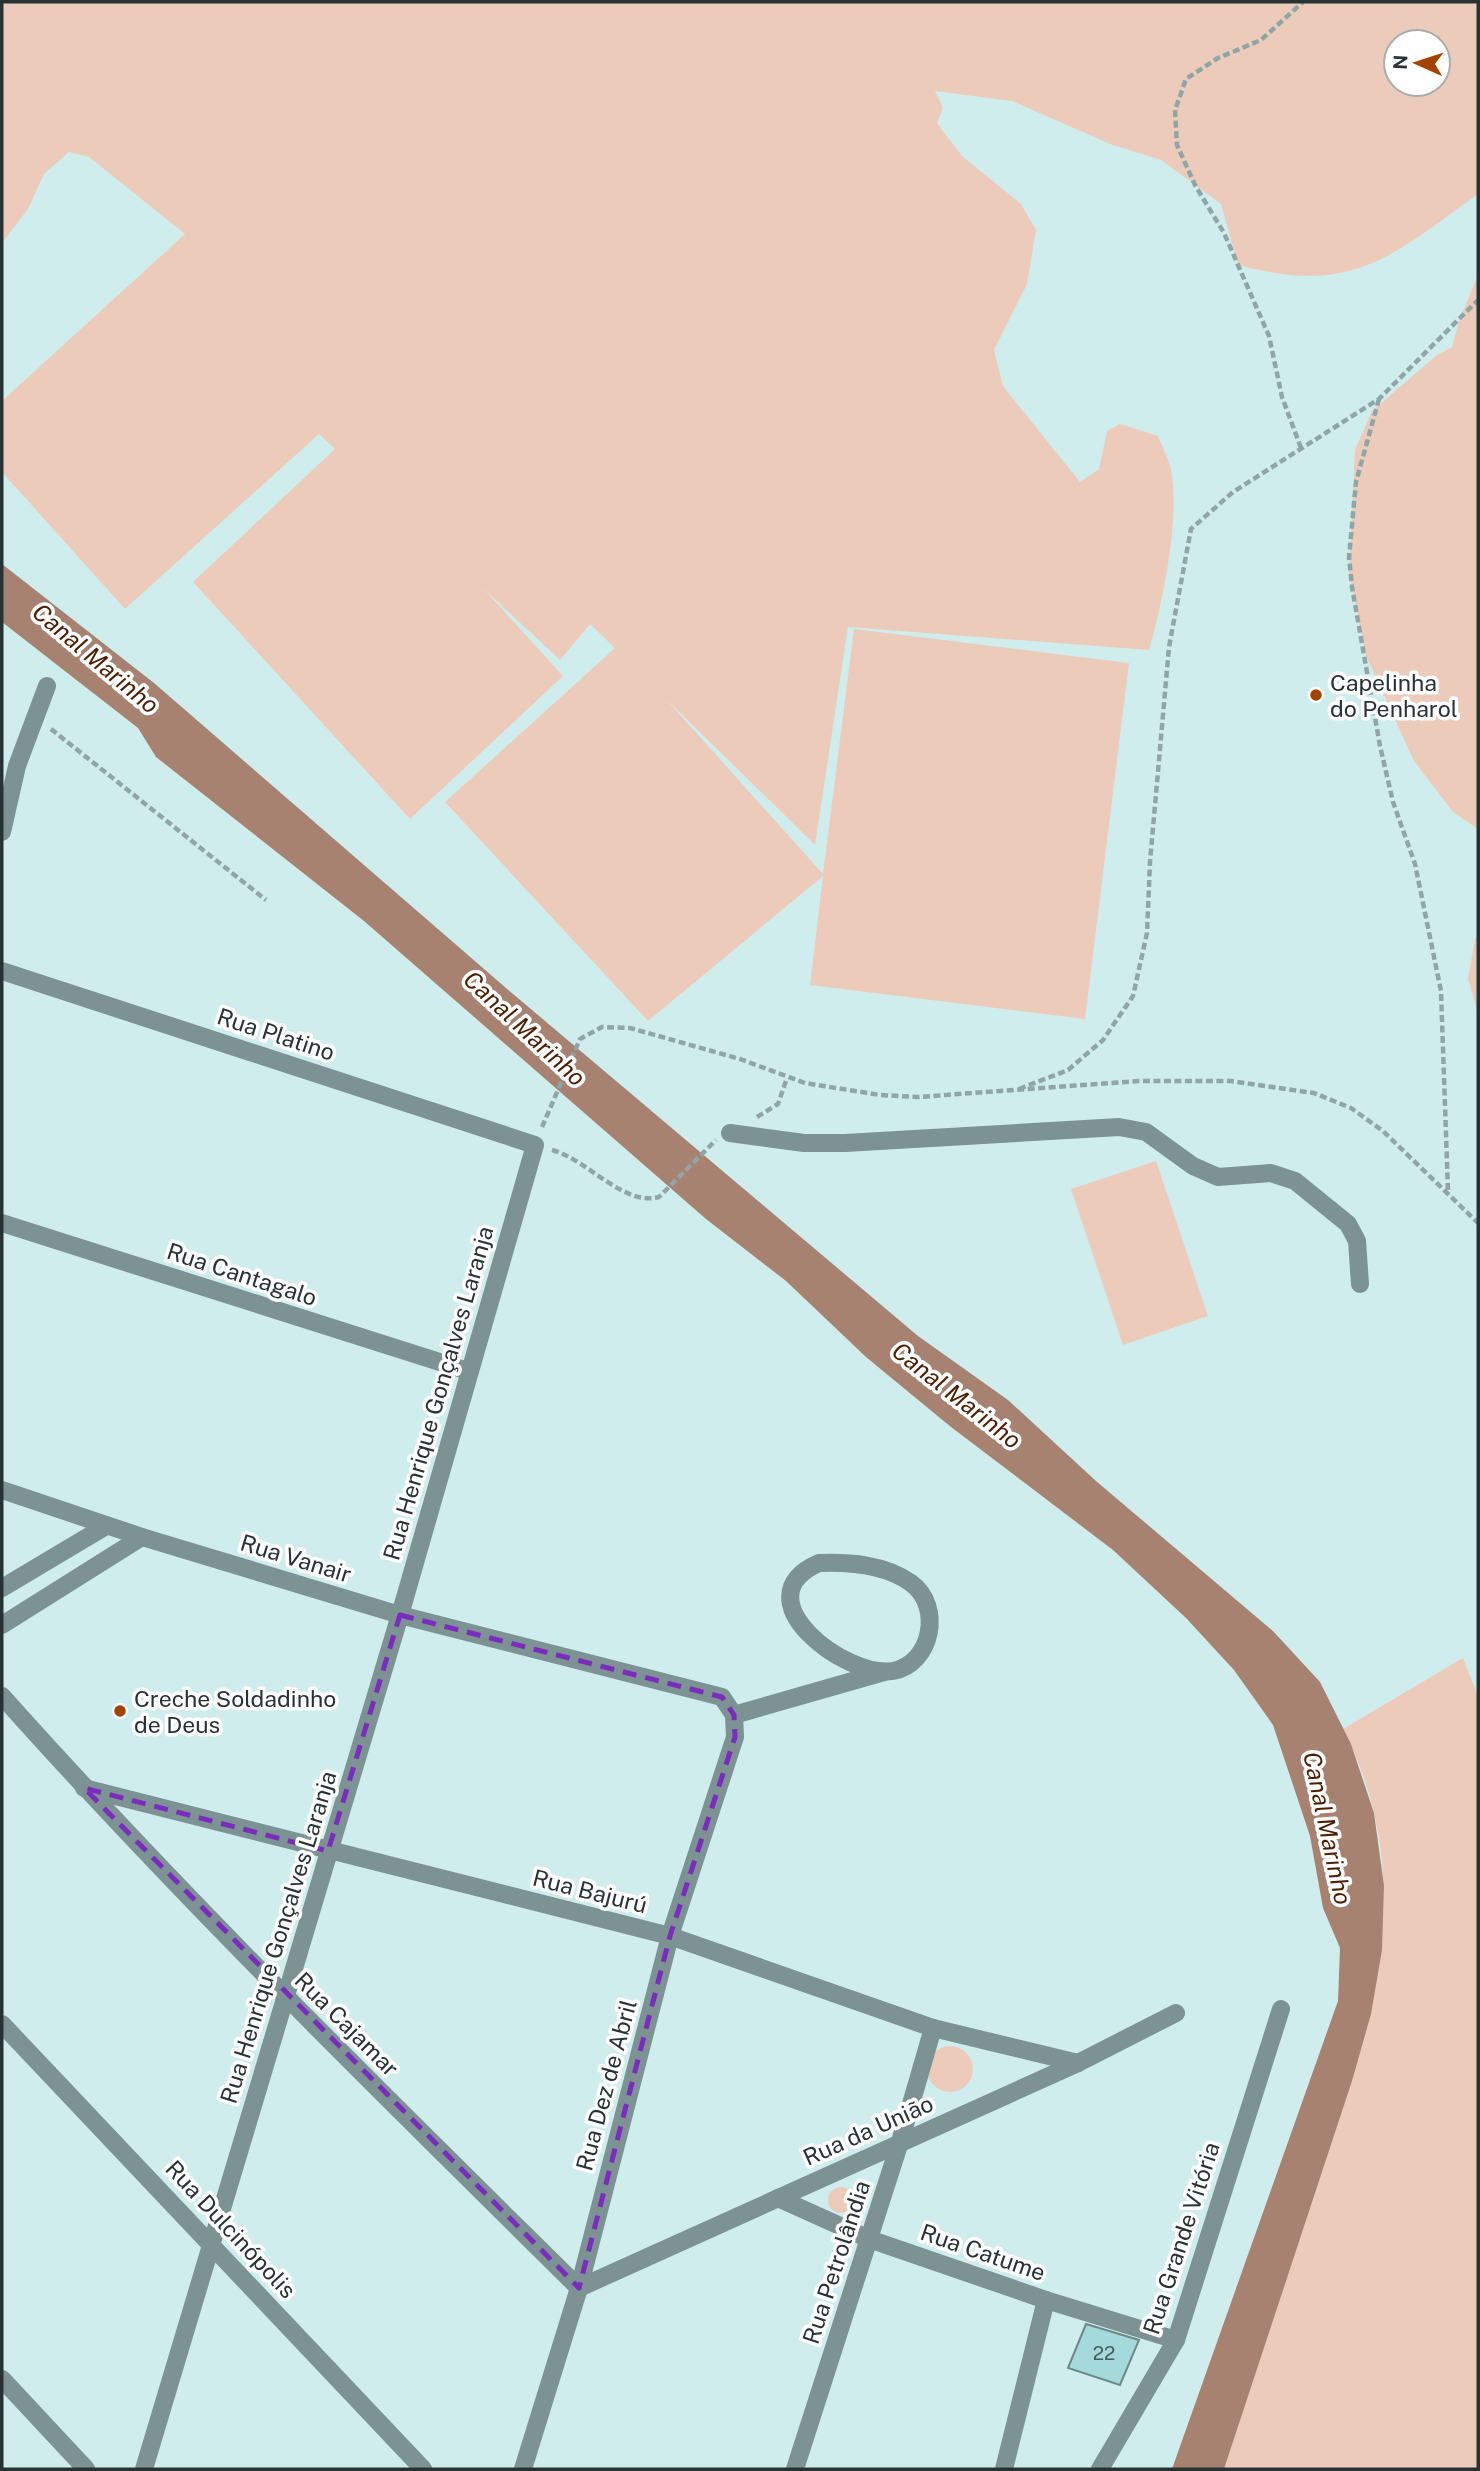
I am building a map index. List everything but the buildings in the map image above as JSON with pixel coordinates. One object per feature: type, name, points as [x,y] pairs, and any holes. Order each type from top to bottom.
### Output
[{"type":"street","points":[[2,832],[9,764],[37,718],[47,686]]},
{"type":"street","name":"Rua Platino","points":[[2,971],[535,1145]]},
{"type":"street","points":[[730,1133],[804,1143],[845,1143],[916,1142],[1119,1127],[1146,1132],[1193,1166],[1218,1177],[1271,1173],[1295,1181],[1348,1224],[1357,1241],[1360,1284]]},
{"type":"street","name":"Rua Henrique Gonçalves Laranja","points":[[144,2469],[400,1615],[535,1145]]},
{"type":"street","name":"Rua Cantagalo","points":[[2,1223],[468,1371]]},
{"type":"street","name":"Rua Vanair","points":[[2,1490],[142,1537],[400,1615],[722,1697],[734,1715]]},
{"type":"street","points":[[2,1588],[106,1525]]},
{"type":"street","points":[[2,1625],[142,1537]]},
{"type":"street","points":[[734,1715],[884,1672],[905,1669],[921,1656],[928,1637],[927,1609],[913,1584],[883,1569],[855,1564],[819,1563],[802,1570],[793,1582],[790,1600],[794,1616],[814,1639],[857,1664],[884,1672]]},
{"type":"street","name":"Rua Cajamar","points":[[2,1696],[84,1788],[284,1997],[579,2288]]},
{"type":"street","name":"Rua Dez de Abril","points":[[523,2469],[579,2288],[670,1936],[735,1737],[734,1715]]},
{"type":"street","name":"Rua Bajurú","points":[[84,1788],[670,1936],[933,2028],[1078,2063]]},
{"type":"street","name":"Rua Grande Vitória","points":[[1100,2469],[1176,2340],[1281,2009]]},
{"type":"street","name":"Rua da União","points":[[579,2288],[1078,2063],[1176,2013]]},
{"type":"street","name":"Rua Dulcinópolis","points":[[2,2024],[423,2469]]},
{"type":"street","name":"Rua Petrolândia","points":[[794,2469],[900,2142],[933,2028]]},
{"type":"street","name":"Rua Catume","points":[[778,2198],[869,2239],[1046,2300],[1176,2340]]},
{"type":"street","points":[[1004,2469],[1046,2300]]},
{"type":"street","points":[[2,2379],[86,2469]]},
{"type":"path","points":[[1301,448],[1282,397],[1269,336],[1224,233],[1195,185],[1177,145],[1175,110],[1186,79],[1218,58],[1261,40],[1303,2]]},
{"type":"path","points":[[1011,1091],[1068,1070],[1103,1040],[1133,996],[1147,933],[1169,647],[1191,528],[1233,492],[1378,399],[1478,300]]},
{"type":"path","points":[[1378,399],[1356,482],[1349,557],[1380,746],[1393,802],[1415,863],[1441,991],[1448,1192]]},
{"type":"path","points":[[37,718],[266,900]]},
{"type":"path","points":[[703,1150],[659,1197],[639,1199],[561,1152],[535,1145],[580,1039],[602,1027],[630,1028],[740,1059],[805,1083],[880,1095],[918,1097],[1192,1080],[1231,1081],[1314,1093],[1351,1108],[1372,1123],[1478,1223]]},
{"type":"highlighted area","points":[[400,1615],[722,1697],[734,1715],[735,1737],[670,1936],[579,2288],[84,1788],[328,1851]]},
{"type":"shaded area","points":[[2,2],[1478,2],[1478,194],[1394,252],[1368,265],[1341,273],[1312,276],[1238,265],[1221,204],[1161,160],[1110,144],[1012,101],[935,91],[943,108],[937,123],[962,156],[1021,204],[1036,230],[1027,284],[994,350],[1003,386],[1080,482],[1099,469],[1107,431],[1120,424],[1158,436],[1167,458],[1173,485],[1172,533],[1165,584],[1149,650],[848,627],[815,845],[666,699],[823,874],[854,629],[1129,663],[1085,1019],[810,985],[823,876],[648,1021],[445,802],[615,648],[590,624],[560,660],[483,588],[563,676],[410,819],[193,582],[335,449],[319,434],[125,609],[2,472],[2,401],[185,234],[89,157],[69,152],[44,174],[28,209],[2,243]]},
{"type":"shaded area","points":[[1478,275],[1478,829],[1453,812],[1414,761],[1366,656],[1349,575],[1355,450],[1372,411],[1437,355],[1452,347],[1459,321]]},
{"type":"shaded area","points":[[1478,937],[1478,1013],[1468,979],[1475,939]]},
{"type":"shaded area","points":[[1156,1161],[1208,1316],[1123,1345],[1071,1189]]},
{"type":"shaded area","points":[[1463,1658],[1478,1696],[1478,2469],[1224,2469],[1332,2143],[1367,2025],[1378,1966],[1383,1907],[1380,1848],[1368,1789],[1343,1729]]},
{"type":"shaded area","points":[[950,2046],[967,2052],[973,2069],[967,2086],[950,2092],[933,2086],[927,2069],[933,2052]]},
{"type":"shaded area","points":[[841,2187],[850,2191],[854,2200],[850,2209],[841,2213],[832,2209],[828,2200],[832,2191]]},
{"type":"water","name":"Canal Marinho","points":[[2,564],[154,683],[506,988],[918,1336],[1008,1400],[1096,1481],[1273,1631],[1320,1682],[1351,1744],[1374,1813],[1384,1886],[1382,1950],[1371,2014],[1352,2081],[1224,2469],[1172,2469],[1338,2001],[1340,1948],[1323,1908],[1310,1836],[1273,1725],[1234,1670],[1186,1618],[1113,1550],[951,1427],[866,1357],[786,1281],[706,1219],[364,921],[156,757],[138,728],[2,622]]},
{"type":"place","name":"Capelinha do Penharol","points":[[1316,695]]},
{"type":"place","name":"Creche Soldadinho de Deus","points":[[120,1711]]}]
